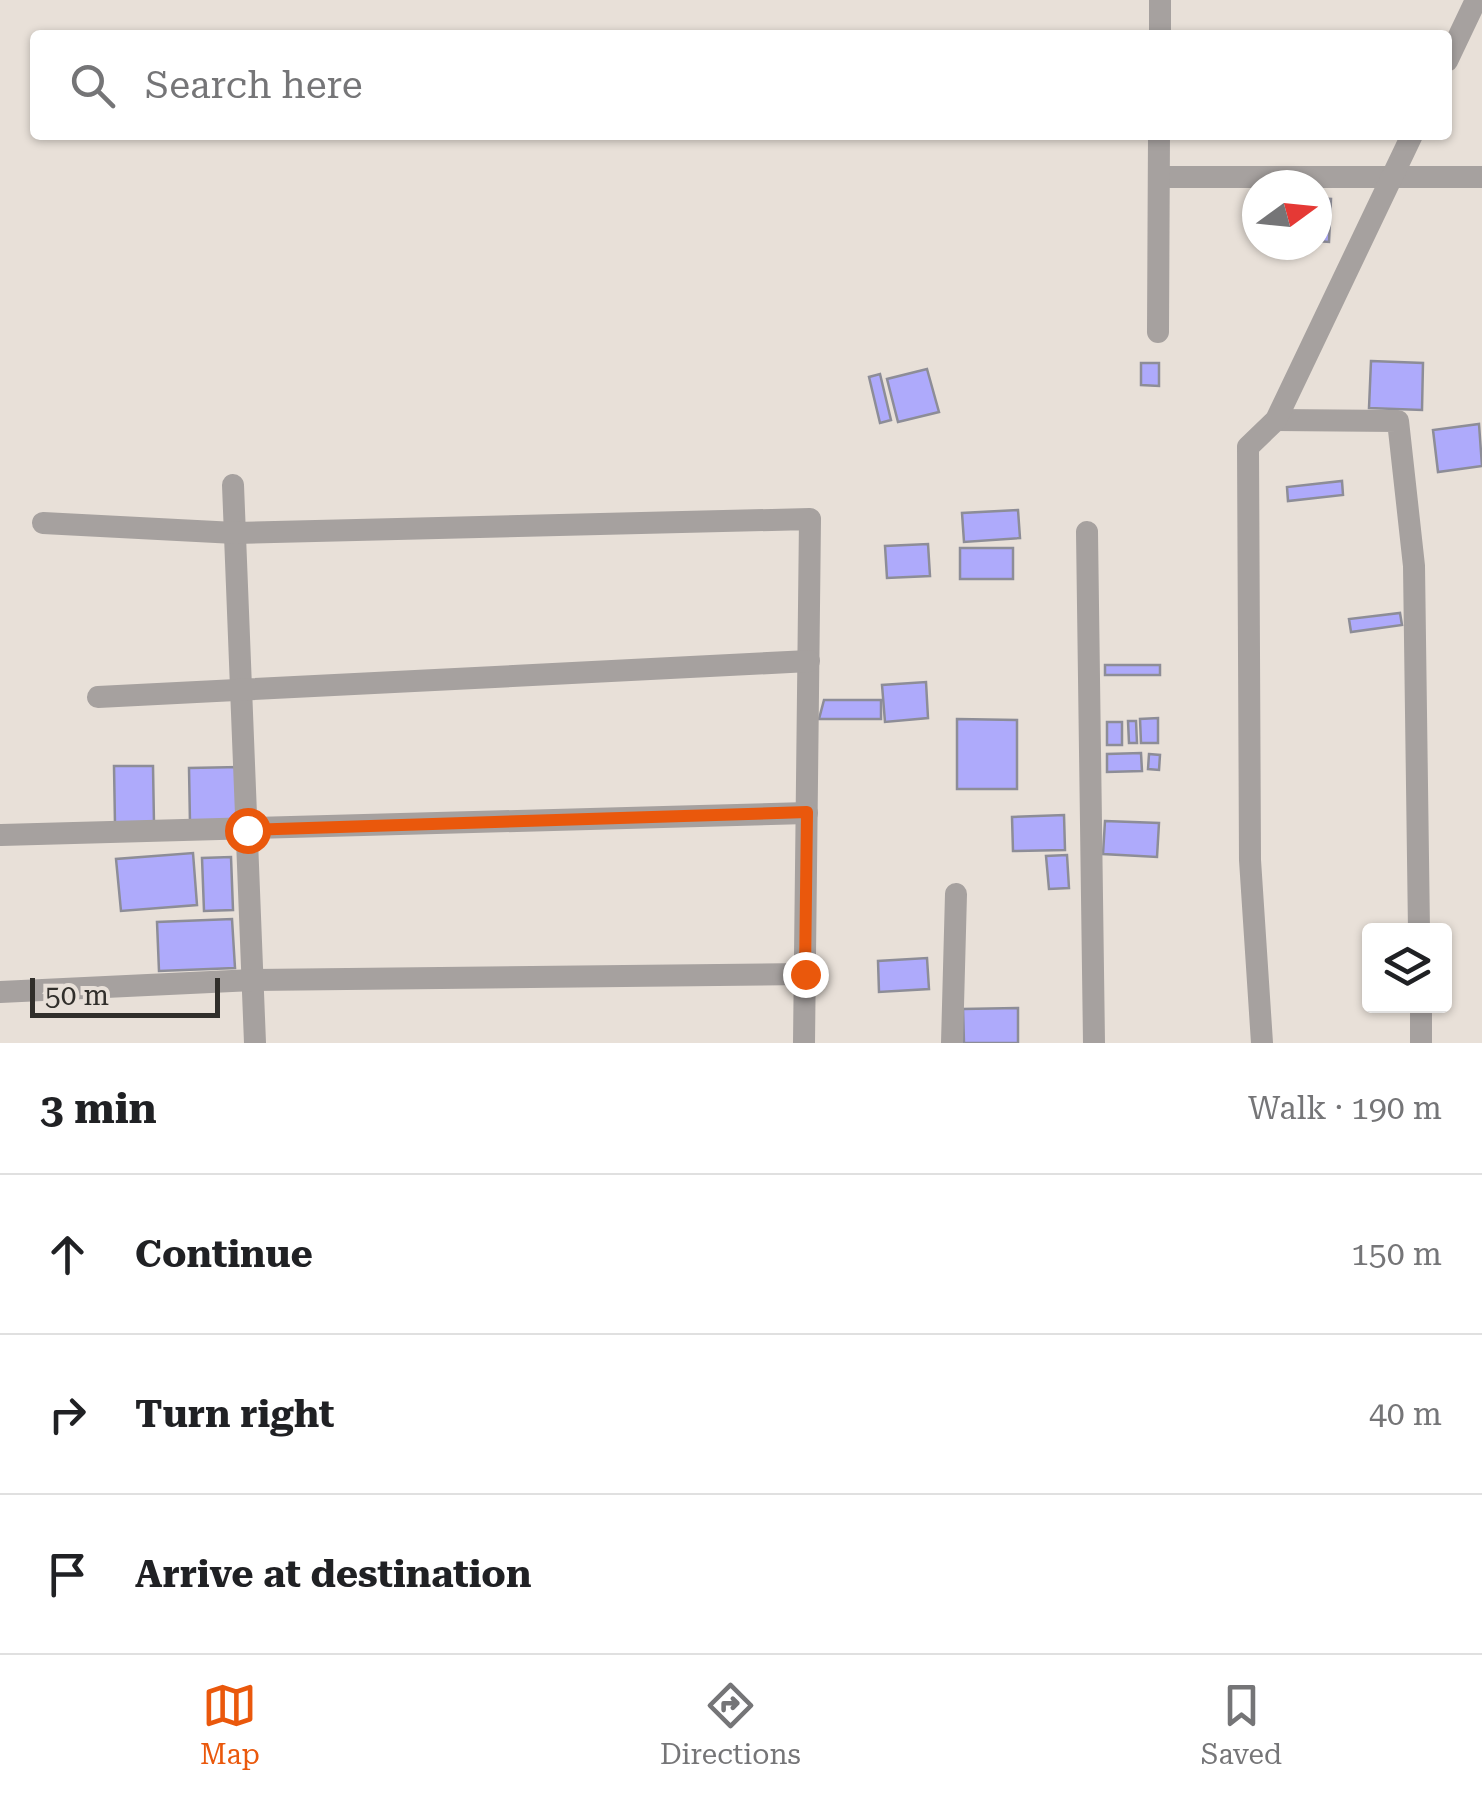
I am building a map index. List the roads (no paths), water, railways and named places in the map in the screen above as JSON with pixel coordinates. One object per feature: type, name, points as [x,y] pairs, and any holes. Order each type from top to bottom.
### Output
[{"type":"street","points":[[1160,0],[1160,30]]},
{"type":"street","points":[[1452,50],[1476,0]]},
{"type":"street","points":[[1158,332],[1159,140]]},
{"type":"street","points":[[1262,1043],[1250,860],[1248,447],[1276,420],[1410,140]]},
{"type":"street","points":[[1159,177],[1482,177]]},
{"type":"street","points":[[1276,420],[1398,421],[1414,566],[1420,923]]},
{"type":"street","points":[[233,485],[255,1043]]},
{"type":"street","points":[[42,523],[236,533],[810,519],[804,1043]]},
{"type":"street","points":[[1088,532],[1094,1043]]},
{"type":"street","points":[[98,697],[809,661]]},
{"type":"street","points":[[1,835],[807,812]]},
{"type":"street","points":[[952,1043],[956,894]]},
{"type":"street","points":[[0,992],[253,980],[805,974]]},
{"type":"street","points":[[1420,1013],[1421,1043]]}]
